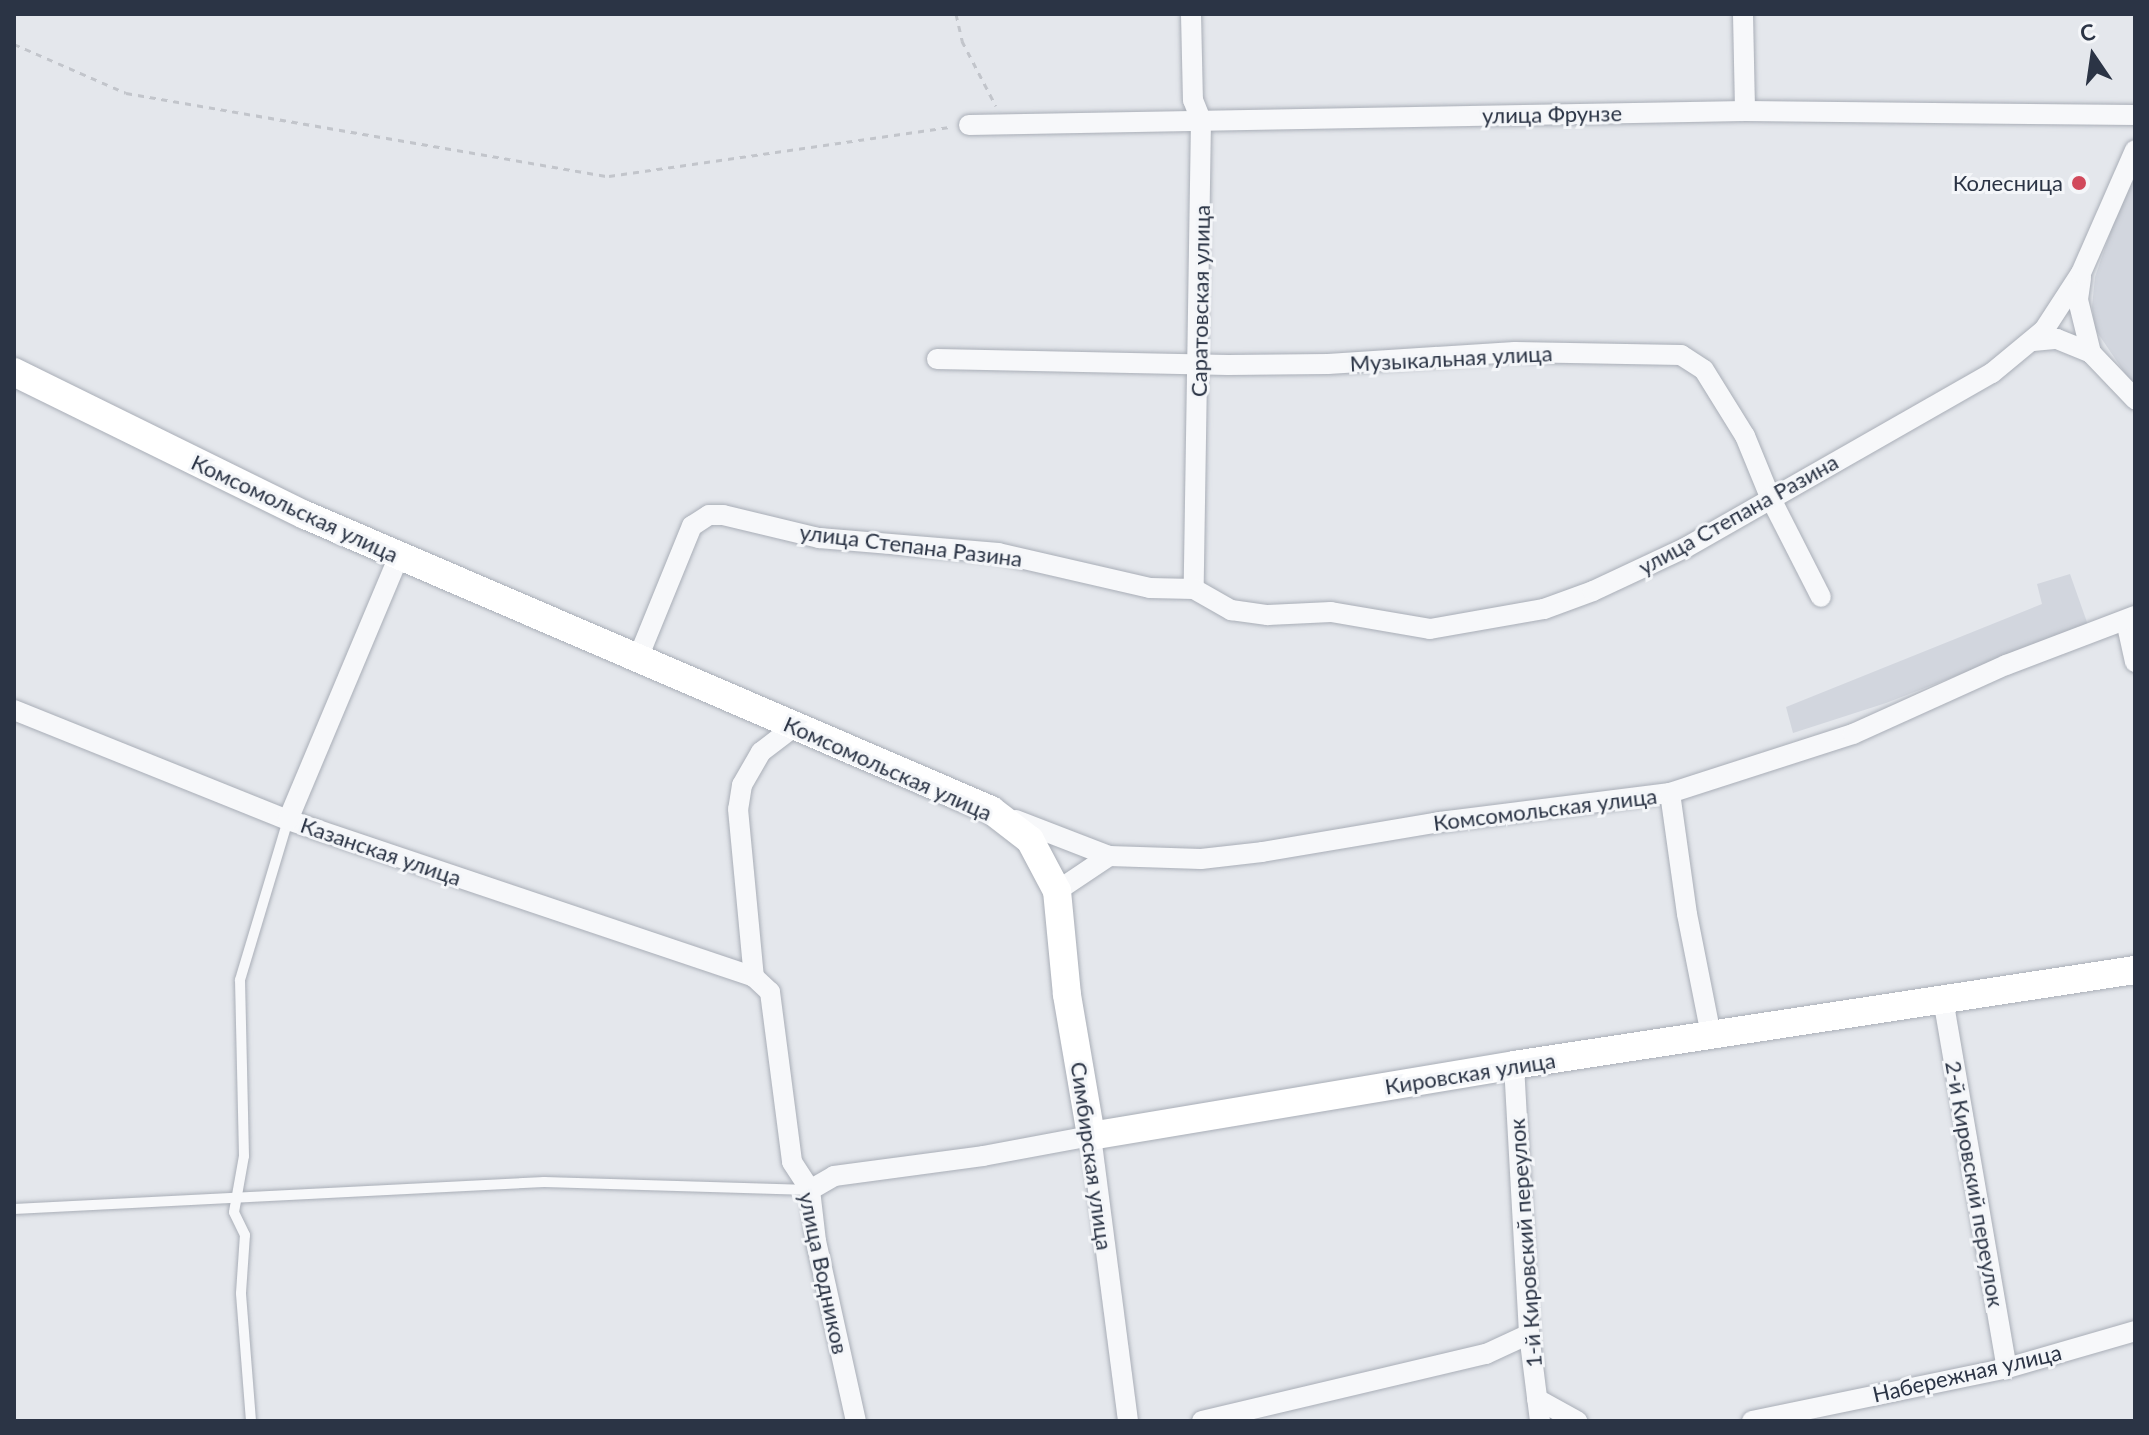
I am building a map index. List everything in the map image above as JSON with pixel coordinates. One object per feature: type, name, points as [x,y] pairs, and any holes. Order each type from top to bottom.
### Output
[{"type":"main road","name":"Комсомольская улица","points":[[14,372],[305,515],[991,810],[1030,840],[1057,891]]},
{"type":"main road","name":"Симбирская улица","points":[[1057,891],[1067,995],[1091,1136]]},
{"type":"main road","name":"Кировская улица","points":[[1091,1136],[1514,1065],[2135,970]]},
{"type":"street","name":"Саратовская улица","points":[[1191,14],[1193,100],[1201,120],[1200,363],[1194,589]]},
{"type":"street","points":[[1743,14],[1745,111]]},
{"type":"street","name":"улица Фрунзе","points":[[969,125],[1745,111],[2135,115]]},
{"type":"street","name":"улица Степана Разина","points":[[638,658],[692,526],[709,515],[723,515],[819,538],[998,553],[1150,588],[1194,589],[1231,610],[1268,615],[1331,612],[1430,629],[1544,609],[1593,591],[1685,548],[1992,373],[2033,341],[2081,273],[2135,150]]},
{"type":"street","points":[[2081,273],[2078,300],[2091,353]]},
{"type":"street","points":[[2033,341],[2057,339],[2091,353],[2135,399]]},
{"type":"street","name":"Музыкальная улица","points":[[937,359],[1328,364],[1515,352],[1681,355],[1704,370],[1745,436],[1770,497],[1821,597]]},
{"type":"street","points":[[288,820],[399,556]]},
{"type":"street","points":[[2130,618],[2135,662]]},
{"type":"street","name":"Комсомольская улица","points":[[991,810],[1109,856],[1201,859],[1262,852],[1440,822],[1670,793],[1853,734],[2006,665],[2130,618]]},
{"type":"street","name":"Казанская улица","points":[[14,710],[288,820],[754,977]]},
{"type":"street","name":"улица Водников","points":[[795,726],[761,752],[742,785],[738,809],[754,977],[770,992],[792,1162],[810,1190],[816,1241],[856,1421]]},
{"type":"street","points":[[1670,793],[1687,914],[1711,1035]]},
{"type":"street","points":[[1057,891],[1109,856]]},
{"type":"street","name":"2-й Кировский переулок","points":[[1943,999],[2007,1368]]},
{"type":"street","name":"1-й Кировский переулок","points":[[1514,1065],[1529,1334],[1540,1421]]},
{"type":"street","name":"Кировская улица","points":[[810,1190],[834,1176],[983,1156],[1091,1136]]},
{"type":"street","name":"Симбирская улица","points":[[1091,1136],[1128,1421]]},
{"type":"street","name":"Набережная улица","points":[[1752,1421],[2007,1368],[2135,1331]]},
{"type":"street","points":[[1202,1421],[1486,1354],[1529,1334]]},
{"type":"street","points":[[1537,1399],[1577,1421]]},
{"type":"lane","points":[[251,1421],[241,1293],[245,1235],[234,1212],[244,1156],[240,980],[288,820]]},
{"type":"lane","points":[[14,1209],[237,1198],[309,1191],[366,1192],[544,1182],[810,1190]]},
{"type":"path","points":[[956,14],[962,41],[1005,124]]},
{"type":"path","points":[[14,44],[126,93],[609,176],[969,125]]},
{"type":"shaded area","points":[[2135,160],[2135,388],[2095,329],[2092,307],[2095,277]]},
{"type":"shaded area","points":[[2070,574],[2088,625],[1886,703],[1793,733],[1786,707],[2042,604],[2037,584]]},
{"type":"place","name":"Колесница","points":[[2079,183]]}]
